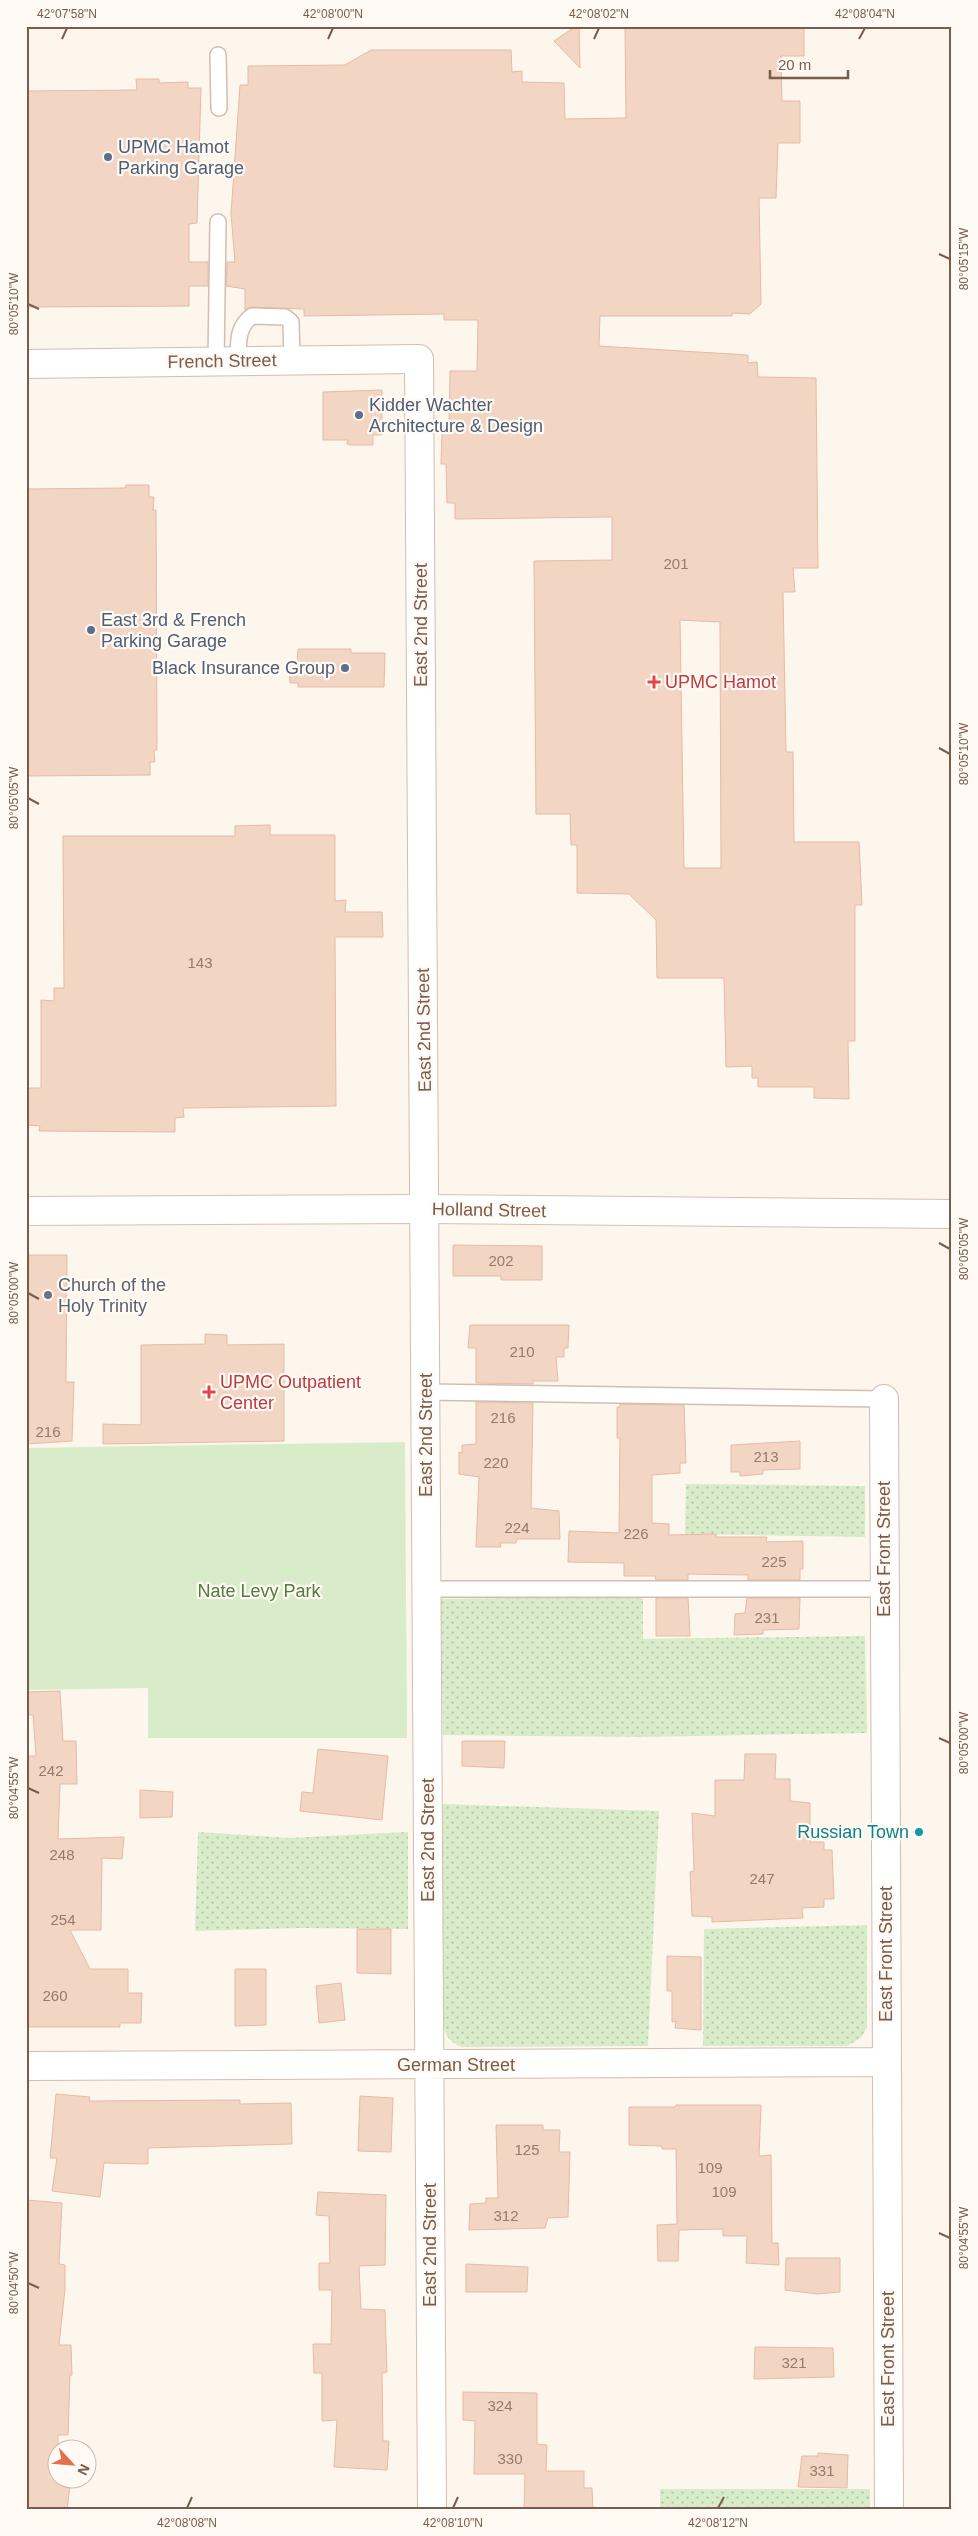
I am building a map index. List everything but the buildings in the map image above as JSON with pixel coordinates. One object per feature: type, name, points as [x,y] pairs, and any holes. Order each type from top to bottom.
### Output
[{"type":"street","name":"French Street","points":[[26,364],[419,359]]},
{"type":"street","name":"East 2nd Street","points":[[419,359],[432,2510]]},
{"type":"street","name":"Holland Street","points":[[26,1211],[425,1209],[952,1214]]},
{"type":"street","name":"East Front Street","points":[[884,1399],[889,2510]]},
{"type":"street","name":"German Street","points":[[26,2066],[887,2062]]},
{"type":"lane","points":[[218,55],[218,108]]},
{"type":"lane","points":[[218,222],[227,362]]},
{"type":"lane","points":[[227,362],[243,323],[252,316],[285,317],[291,322],[292,360]]},
{"type":"lane","points":[[426,1392],[884,1399]]},
{"type":"lane","points":[[427,1589],[884,1589]]},
{"type":"green space","name":"Nate Levy Park","points":[[405,1442],[407,1738],[148,1738],[148,1688],[26,1690],[26,1448]]},
{"type":"green space","points":[[686,1484],[865,1486],[865,1537],[685,1534]]},
{"type":"green space","points":[[643,1596],[643,1639],[865,1636],[867,1733],[640,1737],[443,1735],[441,1599]]},
{"type":"green space","points":[[443,1804],[659,1811],[648,2046],[462,2047],[451,2041],[444,2028],[443,2011]]},
{"type":"green space","points":[[198,1832],[289,1838],[408,1832],[408,1929],[302,1928],[195,1931]]},
{"type":"green space","points":[[867,1925],[867,2027],[861,2038],[847,2046],[703,2046],[704,1929]]},
{"type":"green space","points":[[660,2489],[870,2489],[870,2510],[660,2510]]},
{"type":"place","name":"UPMC Hamot Parking Garage","points":[[108,157]]},
{"type":"place","name":"Kidder Wachter Architecture & Design","points":[[359,415]]},
{"type":"place","name":"East 3rd & French Parking Garage","points":[[91,630]]},
{"type":"place","name":"Black Insurance Group","points":[[345,668]]},
{"type":"place","name":"UPMC Hamot","points":[[654,682]]},
{"type":"place","name":"Church of the Holy Trinity","points":[[48,1295]]},
{"type":"place","name":"UPMC Outpatient Center","points":[[209,1392]]},
{"type":"place","name":"Russian Town","points":[[919,1832]]}]
